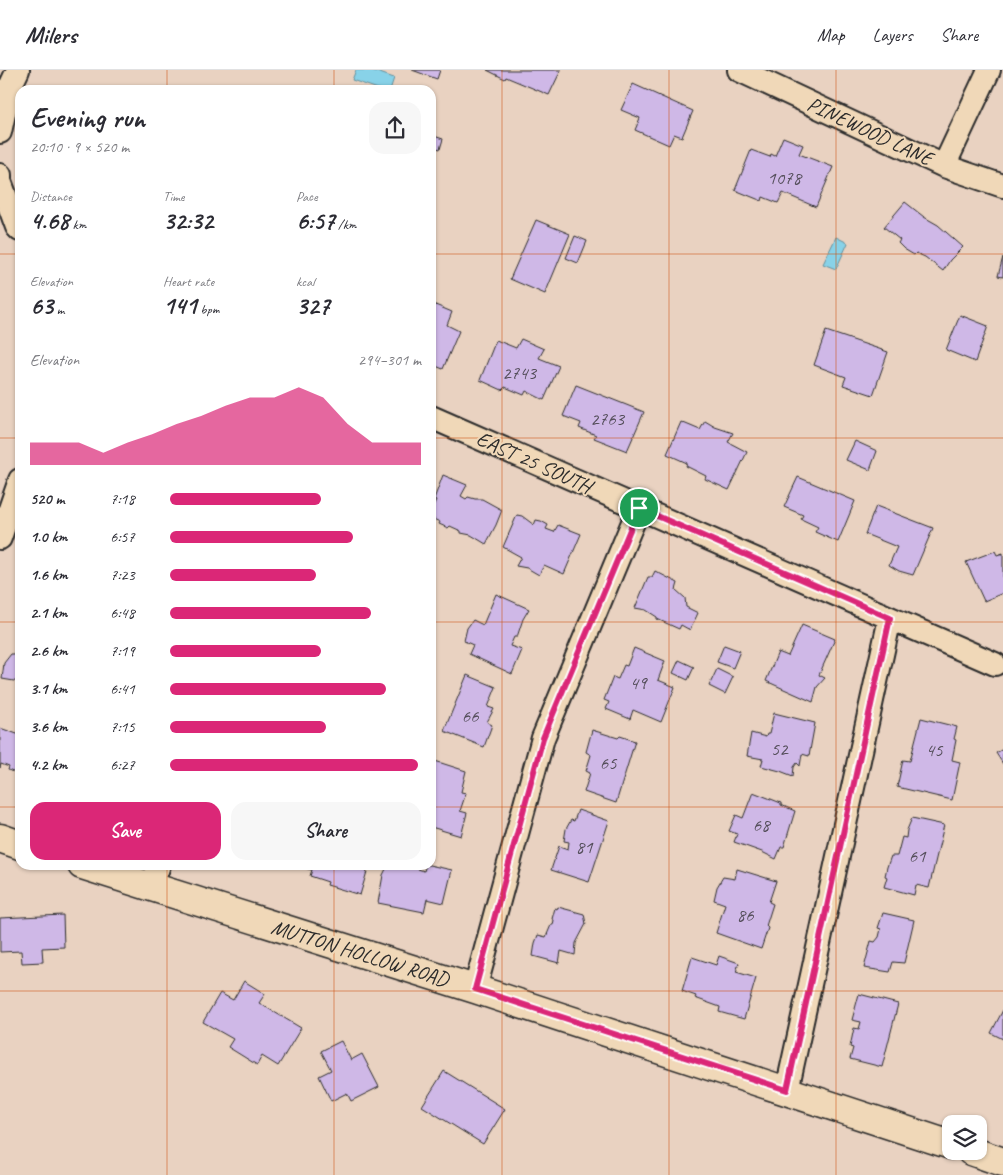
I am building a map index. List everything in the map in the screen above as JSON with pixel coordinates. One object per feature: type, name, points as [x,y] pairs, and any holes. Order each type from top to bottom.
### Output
[{"type":"street","name":"PINEWOOD LANE","points":[[739,70],[944,166],[1003,186]]},
{"type":"street","points":[[944,166],[989,70]]},
{"type":"street","points":[[0,132],[14,78]]},
{"type":"street","points":[[0,175],[0,181],[15,222]]},
{"type":"street","name":"EAST 25 SOUTH","points":[[436,419],[995,664]]},
{"type":"street","points":[[0,538],[15,494]]},
{"type":"street","points":[[475,989],[543,738],[639,508]]},
{"type":"street","points":[[787,1090],[890,618]]},
{"type":"street","points":[[0,838],[15,843]]},
{"type":"street","name":"MUTTON HOLLOW ROAD","points":[[115,870],[155,876],[475,989],[942,1141]]},
{"type":"street","points":[[987,1156],[1003,1162]]},
{"type":"water","points":[[356,70],[371,70],[394,78],[392,85],[366,85],[352,80]]},
{"type":"water","points":[[836,237],[848,243],[836,269],[823,264]]},
{"type":"building","points":[[412,70],[440,70],[437,79]]},
{"type":"building","points":[[487,70],[561,70],[549,95],[506,77],[505,79]]},
{"type":"building","points":[[633,84],[693,111],[682,137],[674,134],[669,145],[635,130],[640,118],[621,110]]},
{"type":"building","points":[[436,137],[443,139],[440,149],[436,148]]},
{"type":"building","points":[[783,137],[803,145],[799,154],[833,167],[816,207],[783,193],[778,203],[763,197],[762,201],[735,190],[751,150],[770,157],[771,154],[775,156]]},
{"type":"building","points":[[905,202],[938,225],[963,247],[950,260],[943,271],[925,257],[916,253],[914,255],[904,249],[898,243],[900,240],[884,227]]},
{"type":"building","points":[[536,220],[570,234],[545,294],[510,279]]},
{"type":"building","points":[[575,236],[587,241],[578,263],[566,258]]},
{"type":"building","points":[[1003,257],[1003,277],[998,276]]},
{"type":"building","points":[[436,305],[452,312],[447,325],[459,331],[443,369],[436,366]]},
{"type":"building","points":[[960,315],[988,326],[975,362],[946,350]]},
{"type":"building","points":[[826,331],[888,352],[873,395],[843,385],[846,377],[814,365]]},
{"type":"building","points":[[521,339],[544,349],[539,358],[559,366],[544,400],[526,391],[524,395],[505,387],[502,390],[480,380],[496,340],[516,348]]},
{"type":"building","points":[[576,385],[644,412],[627,451],[594,438],[596,435],[579,428],[581,423],[563,416]]},
{"type":"building","points":[[705,421],[715,427],[733,433],[728,442],[747,452],[729,490],[705,479],[706,476],[686,466],[687,463],[667,454],[681,422],[700,430]]},
{"type":"building","points":[[855,441],[877,451],[870,470],[846,460]]},
{"type":"building","points":[[443,475],[467,485],[461,496],[466,499],[468,497],[482,499],[502,510],[486,544],[450,526],[448,528],[439,524],[440,522],[436,520],[436,494]]},
{"type":"building","points":[[798,477],[855,501],[838,542],[815,532],[818,527],[801,519],[803,515],[784,507]]},
{"type":"building","points":[[876,506],[933,528],[913,575],[899,571],[889,565],[897,547],[865,534]]},
{"type":"building","points":[[517,515],[522,516],[534,525],[536,520],[541,521],[548,525],[546,529],[554,532],[558,525],[581,534],[564,574],[544,565],[539,575],[527,568],[516,566],[521,557],[503,547]]},
{"type":"building","points":[[995,551],[997,555],[1003,553],[1003,593],[984,601],[966,562]]},
{"type":"building","points":[[655,571],[678,583],[676,590],[685,598],[686,607],[698,613],[690,630],[681,625],[679,629],[657,619],[657,617],[646,610],[635,608],[648,577],[652,577]]},
{"type":"building","points":[[496,594],[529,609],[523,619],[517,637],[514,637],[510,646],[522,650],[512,674],[469,654],[473,645],[464,641],[467,628],[473,620],[483,625]]},
{"type":"building","points":[[802,625],[835,639],[819,675],[825,678],[817,687],[813,702],[766,681],[778,652],[788,656]]},
{"type":"building","points":[[724,645],[740,651],[733,668],[717,662]]},
{"type":"building","points":[[634,648],[665,661],[658,680],[675,687],[661,722],[633,710],[630,719],[606,709],[609,702],[604,700],[613,677],[618,679],[624,665],[627,666]]},
{"type":"building","points":[[15,650],[15,681],[2,679],[4,663],[11,654],[14,654]]},
{"type":"building","points":[[679,660],[694,667],[688,680],[673,673]]},
{"type":"building","points":[[717,669],[733,677],[725,694],[709,686]]},
{"type":"building","points":[[467,675],[496,687],[488,707],[494,709],[487,722],[492,725],[484,747],[444,731]]},
{"type":"building","points":[[774,713],[815,723],[809,756],[802,754],[800,766],[797,763],[794,767],[793,776],[761,766],[763,759],[747,756],[751,733],[766,737],[769,734]]},
{"type":"building","points":[[921,718],[957,727],[952,760],[960,762],[952,800],[897,787],[903,760],[910,761]]},
{"type":"building","points":[[0,728],[15,733],[15,773],[8,770],[9,767],[1,764],[0,768]]},
{"type":"building","points":[[592,730],[635,741],[616,803],[584,792],[590,773],[586,771],[591,755],[586,752]]},
{"type":"building","points":[[1003,749],[1003,764],[996,753]]},
{"type":"building","points":[[436,761],[466,771],[461,792],[466,793],[460,811],[467,813],[461,836],[436,828]]},
{"type":"building","points":[[753,792],[781,803],[781,805],[795,811],[784,847],[781,847],[776,859],[734,842],[737,834],[729,831],[736,815],[743,818]]},
{"type":"building","points":[[578,810],[609,821],[589,882],[551,870],[559,846],[568,849],[569,842],[564,841],[566,829],[571,820],[574,821]]},
{"type":"building","points":[[912,818],[944,825],[929,888],[916,885],[914,895],[884,887],[891,856],[897,856],[902,837],[906,838]]},
{"type":"building","points":[[436,867],[452,870],[444,903],[427,899],[424,912],[378,903],[386,870],[424,871],[436,870]]},
{"type":"building","points":[[737,869],[776,881],[769,902],[773,904],[766,926],[768,928],[761,949],[716,933],[725,904],[714,900],[717,887],[723,877],[735,879]]},
{"type":"building","points":[[312,870],[368,870],[360,895],[327,885],[328,882],[310,876]]},
{"type":"building","points":[[558,907],[584,914],[586,924],[576,943],[575,955],[561,951],[559,963],[533,956],[538,935],[546,937],[551,925],[553,925],[554,920],[552,919],[555,908],[557,909]]},
{"type":"building","points":[[883,913],[914,920],[904,963],[893,962],[890,972],[864,968],[871,941],[875,942],[879,937],[881,929],[878,928]]},
{"type":"building","points":[[63,915],[64,947],[42,948],[43,962],[22,963],[21,951],[0,952],[0,918]]},
{"type":"building","points":[[719,956],[739,963],[736,972],[756,978],[744,1019],[719,1012],[720,1007],[682,991],[692,957],[716,965]]},
{"type":"building","points":[[244,981],[265,994],[259,1003],[301,1028],[278,1066],[262,1056],[257,1065],[228,1047],[233,1039],[203,1022],[220,993],[233,1000]]},
{"type":"building","points":[[859,994],[898,1004],[882,1067],[850,1059],[853,1048],[850,1047],[854,1028],[859,1029],[861,1022],[852,1020]]},
{"type":"building","points":[[1003,1010],[1003,1039],[991,1033]]},
{"type":"building","points":[[341,1041],[351,1060],[362,1054],[379,1087],[351,1101],[347,1093],[331,1101],[319,1076],[331,1070],[321,1051]]},
{"type":"building","points":[[444,1071],[505,1109],[483,1144],[422,1106]]},
{"type":"route","points":[[639,508],[890,618],[787,1090],[475,989],[543,738],[639,508]]}]
